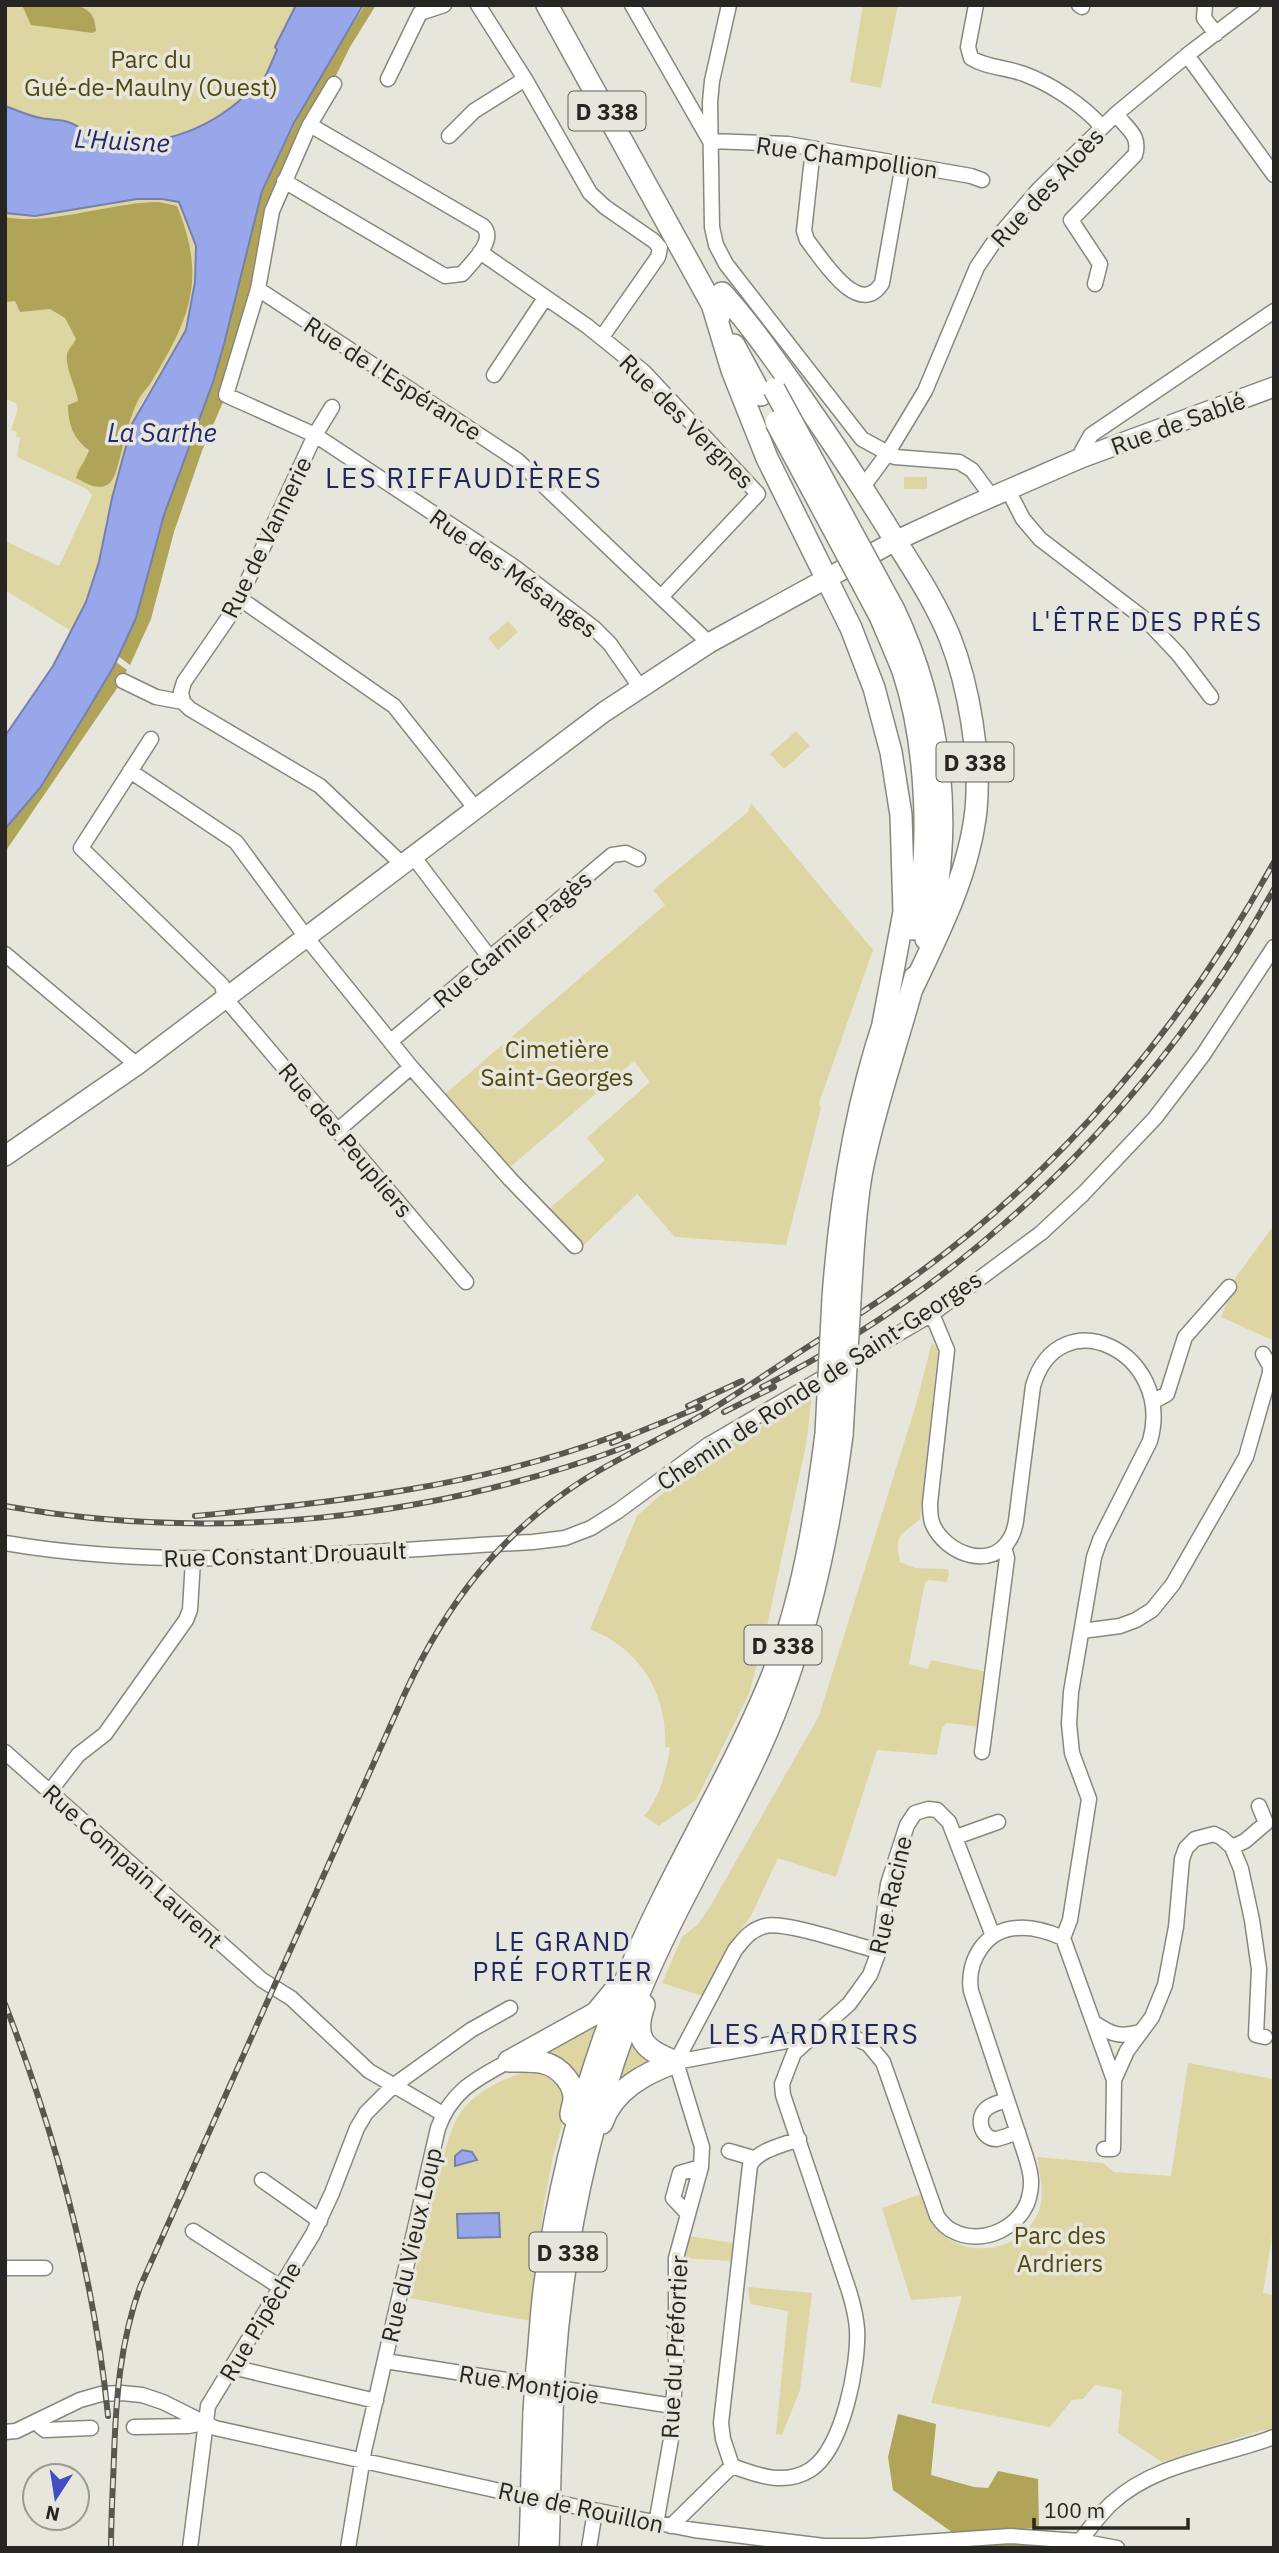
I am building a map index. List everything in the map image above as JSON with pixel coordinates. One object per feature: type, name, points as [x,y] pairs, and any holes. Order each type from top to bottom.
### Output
[{"type":"highway","name":"D 338","points":[[547,5],[718,300],[750,324],[862,484]]},
{"type":"highway","name":"D 338","points":[[563,5],[718,300],[916,662],[935,734],[942,838],[931,922],[882,1087],[862,1171],[855,1230],[842,1299]]},
{"type":"highway","points":[[718,300],[732,370],[767,458],[825,579]]},
{"type":"highway","points":[[862,484],[895,541]]},
{"type":"highway","name":"D 338","points":[[895,541],[925,585],[950,639],[969,704],[977,773],[976,809],[961,873],[950,909],[912,989]]},
{"type":"highway","name":"D 338","points":[[575,2169],[609,2071],[664,1934],[732,1806],[783,1692],[819,1572],[833,1506],[834,1434],[842,1299],[838,1228],[847,1169],[883,1024],[904,912],[901,815],[891,752],[874,688],[851,628],[825,579]]},
{"type":"highway","name":"D 338","points":[[883,1024],[900,978],[916,918],[926,839],[919,741],[887,613]]},
{"type":"highway","name":"D 338","points":[[548,2548],[540,2520],[546,2369],[545,2283],[575,2169],[599,2050],[628,1975],[668,1888],[742,1745],[780,1654],[804,1570],[834,1434]]},
{"type":"highway","points":[[664,1934],[664,1956],[643,2005],[639,2028],[644,2045],[653,2053],[676,2062]]},
{"type":"highway","name":"D 338","points":[[509,2062],[596,2013],[628,1975]]},
{"type":"highway","name":"D 338","points":[[509,2062],[539,2061],[551,2064],[572,2085],[575,2169]]},
{"type":"highway","points":[[575,2169],[604,2115],[628,2087],[649,2072],[676,2062]]},
{"type":"highway","name":"D 338","points":[[530,2548],[540,2520]]},
{"type":"main road","name":"Rue de Sablé","points":[[5,1156],[137,1065],[604,712],[709,643],[895,541],[1000,493],[1082,458],[1274,387]]},
{"type":"street","points":[[388,79],[420,13],[444,5]]},
{"type":"street","points":[[449,136],[474,111],[525,79],[478,5]]},
{"type":"street","points":[[632,5],[710,141]]},
{"type":"street","points":[[729,5],[712,81],[710,141],[712,227],[716,245],[726,264],[862,439],[895,457],[959,462],[972,470],[1000,493],[1040,539],[1147,621],[1179,655],[1211,696]]},
{"type":"street","points":[[976,5],[968,47],[971,58],[981,64],[1023,73],[1046,84],[1102,127]]},
{"type":"street","points":[[1205,5],[1204,18],[1216,34]]},
{"type":"street","name":"Rue des Aloès","points":[[862,484],[887,454],[925,391],[977,267],[1022,209],[1116,114],[1253,5]]},
{"type":"street","points":[[1187,55],[1274,175]]},
{"type":"street","name":"Rue des Vergnes","points":[[525,79],[590,193],[660,248],[658,257],[602,337]]},
{"type":"street","points":[[258,289],[272,211],[310,125],[334,84]]},
{"type":"street","points":[[1095,284],[1100,264],[1071,220],[1135,155],[1138,146],[1136,136],[1116,114]]},
{"type":"street","points":[[284,181],[445,276],[462,274],[489,237],[488,231],[482,226],[310,125]]},
{"type":"street","name":"Rue Champollion","points":[[710,141],[766,142],[982,180]]},
{"type":"street","points":[[813,149],[804,231],[807,240],[846,288],[859,294],[869,295],[877,291],[882,283],[903,164]]},
{"type":"street","name":"Rue des Vergnes","points":[[480,251],[602,337],[644,372],[758,494],[661,597]]},
{"type":"street","name":"Rue des Mésanges","points":[[258,289],[226,395],[315,435],[513,566],[584,620],[610,645],[640,687]]},
{"type":"street","name":"Rue de l'Espérance","points":[[258,289],[517,460],[709,643]]},
{"type":"street","points":[[494,375],[545,298]]},
{"type":"street","points":[[1082,458],[1082,451],[1091,435],[1274,311]]},
{"type":"street","name":"Rue de Vannerie","points":[[183,702],[181,692],[184,682],[239,598],[315,435],[332,407]]},
{"type":"street","points":[[239,598],[394,706],[475,808]]},
{"type":"street","points":[[122,681],[156,697],[183,702],[190,709],[320,786],[407,860],[490,958]]},
{"type":"street","points":[[151,739],[130,771],[236,842],[306,937],[411,1067],[510,1179],[575,1246]]},
{"type":"street","name":"Rue des Peupliers","points":[[130,771],[81,848],[222,985],[225,998],[466,1282]]},
{"type":"street","name":"Rue Garnier Pagès","points":[[391,1041],[612,855],[626,853],[638,859]]},
{"type":"street","name":"Chemin de Ronde de Saint-Georges","points":[[565,1538],[591,1528],[708,1446],[932,1314],[1041,1233],[1083,1194],[1155,1118],[1203,1055],[1274,947]]},
{"type":"street","points":[[5,954],[137,1065]]},
{"type":"street","points":[[338,1130],[411,1067]]},
{"type":"street","points":[[1154,1401],[1167,1394],[1185,1337],[1229,1287]]},
{"type":"street","points":[[932,1314],[947,1350],[930,1503],[932,1523],[942,1539],[965,1554],[978,1558],[989,1555],[1004,1547],[1012,1536],[1033,1386],[1047,1357],[1076,1342],[1097,1342],[1114,1347],[1134,1362],[1146,1380],[1154,1401],[1154,1424],[1150,1441],[1094,1557],[1071,1692],[1069,1724],[1072,1753],[1088,1799],[1070,1920],[1063,1937],[1114,2080],[1113,2148],[1104,2149]]},
{"type":"street","points":[[1082,1632],[1120,1626],[1136,1620],[1152,1610],[1173,1584],[1246,1457],[1270,1373],[1270,1366],[1263,1354]]},
{"type":"street","name":"Rue Constant Drouault","points":[[5,1543],[93,1555],[192,1560],[307,1557],[565,1538]]},
{"type":"street","points":[[982,1752],[1007,1558],[1004,1547]]},
{"type":"street","points":[[50,1791],[78,1755],[105,1734],[186,1620],[190,1610],[192,1560]]},
{"type":"street","name":"Rue Compain Laurent","points":[[5,1752],[261,1980],[291,1998],[369,2071],[393,2085]]},
{"type":"street","points":[[1232,1847],[1245,1841],[1266,1823],[1259,1806]]},
{"type":"street","name":"Rue Racine","points":[[732,2466],[760,2477],[776,2478],[809,2471],[824,2455],[835,2434],[850,2391],[857,2346],[856,2315],[782,2084],[794,2053],[859,1992],[870,1975],[879,1951],[888,1884],[910,1818],[923,1810],[937,1810],[944,1815],[956,1837],[993,1936]]},
{"type":"street","points":[[956,1837],[998,1822]]},
{"type":"street","points":[[1114,2080],[1127,2051],[1152,2017],[1165,1985],[1175,1935],[1182,1860],[1186,1848],[1195,1839],[1214,1834],[1222,1838],[1232,1847],[1241,1869],[1259,1969],[1256,2035],[1265,2037]]},
{"type":"street","points":[[676,2062],[735,1950],[748,1934],[766,1926],[783,1926],[879,1951]]},
{"type":"street","points":[[826,2025],[868,2044],[877,2053],[888,2074],[937,2216],[950,2230],[975,2236],[993,2234],[1008,2228],[1020,2217],[1028,2200],[1031,2179],[969,1980],[970,1967],[976,1953],[1002,1931],[1016,1927],[1030,1928],[1063,1937]]},
{"type":"street","name":"Rue Pipêche","points":[[190,2548],[208,2406],[320,2221],[357,2128],[366,2113],[393,2085],[471,2030],[510,2008]]},
{"type":"street","points":[[1093,2022],[1110,2034],[1127,2036],[1140,2032]]},
{"type":"street","points":[[676,2062],[792,2040],[803,2045]]},
{"type":"street","name":"Rue du Vieux Loup","points":[[348,2548],[362,2461],[438,2128],[443,2115],[466,2085],[509,2062]]},
{"type":"street","name":"Rue du Préfortier","points":[[664,2525],[676,2366],[676,2258],[701,2167],[702,2147],[676,2062]]},
{"type":"street","points":[[393,2085],[443,2115]]},
{"type":"street","points":[[1007,2100],[984,2110],[981,2115],[982,2129],[990,2138],[997,2139],[1018,2132]]},
{"type":"street","points":[[664,2525],[732,2466],[721,2423],[750,2165],[754,2158],[799,2139]]},
{"type":"street","points":[[729,2151],[754,2158]]},
{"type":"street","points":[[262,2180],[320,2221]]},
{"type":"street","points":[[193,2231],[280,2287]]},
{"type":"street","points":[[5,2268],[45,2268]]},
{"type":"street","name":"Rue Montjoie","points":[[385,2361],[673,2406]]},
{"type":"street","points":[[232,2367],[376,2401]]},
{"type":"street","points":[[5,2431],[16,2431],[80,2400],[101,2394],[122,2393],[153,2398],[204,2423]]},
{"type":"street","points":[[37,2421],[45,2430],[91,2428]]},
{"type":"street","name":"Rue de Rouillon","points":[[134,2427],[204,2423],[215,2428],[595,2511],[744,2538],[824,2546],[866,2546],[980,2537],[1080,2541],[1117,2548]]},
{"type":"street","points":[[1080,2541],[1112,2503],[1154,2477],[1195,2461],[1274,2437]]},
{"type":"street","points":[[589,2548],[595,2511]]},
{"type":"green space","name":"Parc du Gué-de-Maulny (Ouest)","points":[[5,5],[296,5],[275,47],[277,49],[267,73],[252,96],[199,126],[159,141],[129,140],[94,134],[66,121],[40,118],[5,106]]},
{"type":"green space","points":[[863,5],[898,5],[881,88],[850,82]]},
{"type":"green space","points":[[137,199],[179,202],[196,246],[195,282],[186,330],[141,404],[128,437],[98,565],[86,602],[71,631],[5,590],[5,541],[59,566],[92,496],[87,489],[17,457],[20,438],[16,437],[17,432],[11,430],[18,409],[16,403],[5,399],[5,213],[35,216]]},
{"type":"green space","points":[[904,477],[927,477],[927,489],[904,489]]},
{"type":"green space","points":[[508,621],[518,632],[498,650],[488,638]]},
{"type":"green space","points":[[796,731],[810,746],[784,769],[770,754]]},
{"type":"green space","name":"Cimetière Saint-Georges","points":[[751,803],[873,950],[819,1103],[821,1108],[786,1245],[675,1237],[637,1194],[583,1246],[548,1210],[605,1160],[587,1138],[650,1082],[634,1061],[509,1168],[445,1094],[665,905],[653,890],[748,812]]},
{"type":"green space","points":[[1274,1225],[1274,1341],[1221,1317],[1236,1277]]},
{"type":"green space","points":[[932,1342],[938,1350],[920,1519],[901,1536],[898,1553],[900,1562],[915,1568],[948,1569],[949,1574],[947,1582],[929,1580],[925,1583],[909,1664],[928,1669],[931,1660],[988,1672],[980,1727],[947,1723],[942,1728],[937,1755],[877,1750],[836,1877],[778,1858],[751,1916],[737,1935],[705,1997],[662,1983],[682,1937],[698,1924],[708,1910],[819,1716],[917,1401]]},
{"type":"green space","points":[[812,1397],[806,1445],[765,1635],[749,1694],[696,1800],[659,1826],[644,1816],[662,1784],[670,1748],[665,1747],[665,1727],[656,1691],[647,1675],[623,1648],[590,1629],[637,1516],[665,1491],[727,1446]]},
{"type":"green space","points":[[609,2006],[580,2088],[541,2055]]},
{"type":"green space","points":[[633,2024],[660,2062],[608,2100]]},
{"type":"green space","name":"Parc des Ardriers","points":[[1188,2063],[1274,2079],[1274,2224],[1263,2293],[1274,2295],[1274,2433],[1263,2430],[1162,2462],[1118,2433],[1122,2390],[1095,2385],[1083,2399],[1072,2400],[1050,2427],[931,2403],[962,2296],[911,2300],[882,2208],[921,2194],[933,2226],[948,2239],[961,2245],[990,2248],[1017,2238],[1037,2215],[1042,2194],[1037,2157],[1103,2163],[1114,2172],[1171,2176]]},
{"type":"green space","points":[[529,2071],[545,2075],[563,2090],[566,2111],[544,2204],[530,2321],[410,2298],[433,2192],[458,2117],[482,2092],[501,2081]]},
{"type":"green space","points":[[688,2236],[734,2243],[731,2261],[681,2258]]},
{"type":"green space","points":[[748,2287],[812,2293],[800,2390],[782,2435],[776,2434],[788,2311],[750,2304]]},
{"type":"shaded area","points":[[22,5],[76,5],[91,14],[96,31],[93,33],[31,25]]},
{"type":"shaded area","points":[[365,5],[376,5],[350,47],[284,181],[226,395],[202,451],[174,532],[151,619],[130,665],[118,656],[142,597],[164,515],[213,382],[262,191],[313,87]]},
{"type":"shaded area","points":[[159,202],[177,206],[186,232],[191,255],[190,297],[176,337],[136,404],[113,479],[106,486],[93,486],[76,478],[89,450],[75,436],[68,412],[68,405],[78,401],[67,360],[68,352],[76,339],[65,318],[50,309],[20,312],[15,301],[5,302],[5,217],[42,218]]},
{"type":"shaded area","points":[[116,662],[127,670],[122,681],[5,852],[5,829],[40,788]]},
{"type":"shaded area","points":[[898,2414],[936,2424],[931,2475],[974,2487],[988,2488],[998,2471],[1038,2479],[1039,2528],[953,2533],[893,2490],[888,2457]]},
{"type":"shaded area","points":[[1013,2541],[1076,2548],[954,2548],[955,2542]]},
{"type":"water","name":"La Sarthe","points":[[296,5],[363,5],[294,123],[262,191],[213,382],[164,515],[136,618],[114,666],[40,788],[5,829],[5,736],[53,666],[86,602],[99,562],[112,498],[132,424],[186,330],[195,282],[196,246],[179,202],[162,199],[137,199],[35,216],[5,213],[5,106],[36,117],[62,120],[114,140],[135,142],[176,136],[214,119],[248,93],[252,96],[267,73],[277,50],[275,47]]},
{"type":"water","points":[[462,2150],[472,2152],[477,2160],[455,2166],[455,2156]]},
{"type":"water","points":[[499,2213],[500,2237],[458,2238],[457,2214]]},
{"type":"railway","points":[[111,2548],[118,2392],[128,2329],[140,2287],[405,1693],[421,1660],[458,1600],[502,1547],[527,1522],[555,1500],[585,1479],[714,1408],[871,1306],[965,1238],[1018,1192],[1068,1143],[1159,1037],[1201,980],[1274,862]]},
{"type":"railway","points":[[762,1387],[841,1343],[916,1294],[988,1238],[1055,1177],[1118,1111],[1175,1040],[1228,966],[1274,889]]},
{"type":"railway","points":[[688,1406],[742,1381]]},
{"type":"railway","points":[[724,1412],[774,1387]]},
{"type":"railway","points":[[612,1443],[700,1407]]},
{"type":"railway","points":[[195,1516],[357,1497],[463,1479],[515,1467],[620,1434]]},
{"type":"railway","points":[[5,1506],[84,1517],[163,1523],[241,1523],[320,1518],[399,1507],[476,1492],[553,1471],[628,1446]]},
{"type":"railway","points":[[5,2004],[41,2104],[83,2258],[102,2363],[108,2416]]},
{"type":"district","name":"LES RIFFAUDIÈRES","points":[[464,477]]},
{"type":"district","name":"L'ÊTRE DES PRÉS","points":[[1147,621]]},
{"type":"district","name":"LE GRAND PRÉ FORTIER","points":[[563,1956]]},
{"type":"district","name":"LES ARDRIERS","points":[[814,2033]]},
{"type":"water label","name":"L'Huisne","points":[[122,140]]}]
